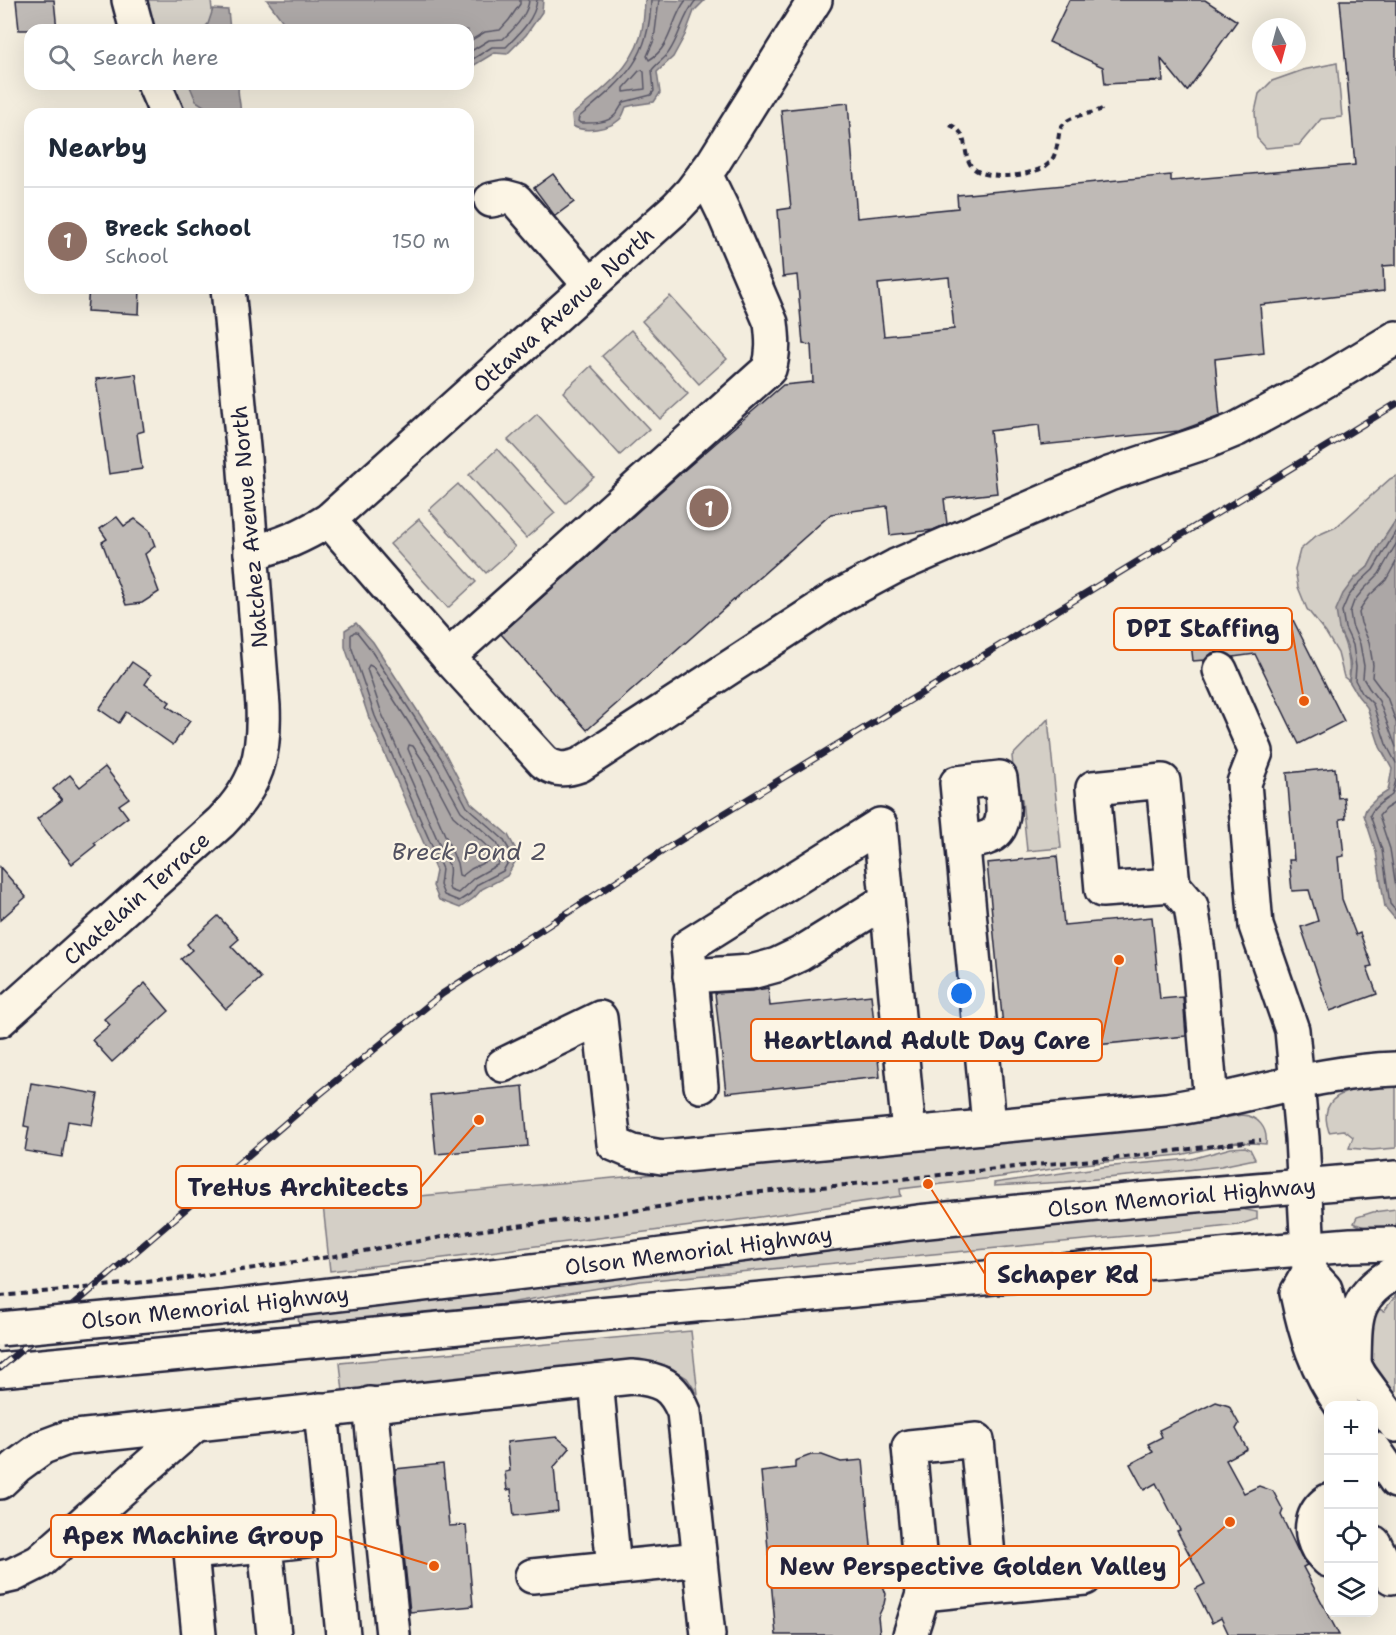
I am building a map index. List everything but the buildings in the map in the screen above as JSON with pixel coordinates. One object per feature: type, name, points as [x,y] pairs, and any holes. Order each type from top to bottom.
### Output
[{"type":"street","points":[[129,0],[135,24]]},
{"type":"street","name":"Ottawa Avenue North","points":[[251,553],[277,547],[296,539],[329,520],[676,208],[705,174],[816,0]]},
{"type":"street","points":[[157,90],[164,108]]},
{"type":"street","points":[[448,657],[769,369],[774,340],[771,323],[705,174]]},
{"type":"street","points":[[491,200],[505,197],[516,200],[590,285]]},
{"type":"street","name":"Natchez Avenue North","points":[[229,294],[261,676],[264,729],[258,765]]},
{"type":"street","points":[[329,520],[448,657],[544,762],[560,770],[580,765],[836,598],[896,566],[1109,474],[1199,445],[1237,429],[1311,389],[1396,338]]},
{"type":"street","points":[[1220,670],[1256,752],[1244,783],[1256,926],[1292,1030],[1308,1260],[1297,1293],[1304,1329],[1316,1360],[1339,1401]]},
{"type":"street","name":"Chatelain Terrace","points":[[0,1020],[221,822],[245,795],[258,765]]},
{"type":"street","points":[[701,1086],[688,946],[880,825],[909,1133]]},
{"type":"street","points":[[963,842],[988,1125]]},
{"type":"street","points":[[1173,885],[1191,906],[1198,952],[1211,1102]]},
{"type":"street","points":[[690,976],[751,972],[777,965],[800,954],[887,900]]},
{"type":"street","points":[[503,1065],[600,1018],[614,1144],[633,1152],[662,1157],[1166,1110],[1297,1082],[1378,1070],[1396,1070]]},
{"type":"street","name":"Olson Memorial Highway","points":[[0,1329],[220,1308],[918,1222],[1137,1200],[1396,1178]]},
{"type":"street","name":"Olson Memorial Highway","points":[[0,1370],[1308,1260],[1396,1244]]},
{"type":"street","points":[[1308,1260],[1325,1289],[1337,1334],[1360,1376],[1396,1425]]},
{"type":"street","points":[[1354,1365],[1355,1328],[1359,1306],[1374,1286],[1396,1272]]},
{"type":"street","points":[[0,1482],[16,1466],[43,1447],[67,1438],[370,1404],[632,1377],[648,1378],[671,1389],[679,1399],[684,1412],[708,1635]]},
{"type":"street","points":[[596,1381],[614,1568]]},
{"type":"street","points":[[370,1404],[393,1635]]},
{"type":"street","points":[[321,1410],[343,1635]]},
{"type":"street","points":[[0,1578],[13,1575],[39,1562],[196,1424]]},
{"type":"street","points":[[910,1635],[923,1594],[909,1447],[977,1440],[991,1587]]},
{"type":"street","points":[[1376,1455],[1396,1481]]},
{"type":"street","points":[[1324,1505],[1313,1518],[1312,1531],[1318,1549],[1324,1555]]},
{"type":"street","points":[[199,1635],[191,1552],[333,1537]]},
{"type":"street","points":[[265,1545],[274,1635]]},
{"type":"street","points":[[1378,1553],[1389,1579]]},
{"type":"street","points":[[532,1576],[700,1559]]},
{"type":"street","points":[[923,1594],[1085,1578]]},
{"type":"path","points":[[950,125],[957,128],[965,140],[970,165],[980,173],[1010,176],[1025,174],[1049,165],[1056,153],[1060,128],[1071,118],[1102,108]]},
{"type":"path","points":[[0,1296],[187,1278],[313,1260],[476,1232],[748,1193],[1118,1158],[1261,1140]]},
{"type":"shaded area","points":[[146,0],[211,0],[213,24],[152,24]]},
{"type":"shaded area","points":[[1337,63],[1342,117],[1321,119],[1299,145],[1266,148],[1257,138],[1255,112],[1259,94],[1272,81],[1297,72],[1306,72],[1306,69]]},
{"type":"shaded area","points":[[175,90],[221,90],[222,108],[182,108]]},
{"type":"shaded area","points":[[670,296],[727,359],[699,384],[642,321]]},
{"type":"shaded area","points":[[631,330],[688,394],[660,419],[602,356]]},
{"type":"shaded area","points":[[591,366],[649,429],[620,455],[563,392]]},
{"type":"shaded area","points":[[537,414],[594,477],[566,503],[508,440]]},
{"type":"shaded area","points":[[497,449],[555,513],[526,538],[469,475]]},
{"type":"shaded area","points":[[1396,476],[1396,520],[1368,567],[1354,579],[1339,629],[1348,655],[1349,681],[1344,677],[1338,653],[1307,609],[1298,587],[1295,569],[1300,550],[1316,536],[1336,527]]},
{"type":"shaded area","points":[[458,484],[515,547],[486,573],[429,510]]},
{"type":"shaded area","points":[[419,519],[476,582],[448,608],[390,544]]},
{"type":"shaded area","points":[[1048,719],[1061,848],[1027,851],[1022,799],[1016,800],[1012,756]]},
{"type":"shaded area","points":[[1396,1087],[1396,1148],[1372,1150],[1349,1148],[1353,1137],[1344,1130],[1329,1132],[1326,1117],[1329,1106],[1336,1098],[1358,1090]]},
{"type":"shaded area","points":[[1242,1115],[1253,1118],[1261,1124],[1264,1128],[1266,1144],[1237,1142],[1180,1155],[1084,1164],[900,1189],[901,1196],[746,1219],[330,1271],[323,1205],[1172,1126]]},
{"type":"shaded area","points":[[1231,1148],[1250,1149],[1255,1159],[1179,1171],[994,1186],[994,1183],[1103,1167],[1191,1159]]},
{"type":"shaded area","points":[[1219,1209],[1257,1212],[1257,1219],[1238,1225],[1203,1229],[641,1281],[473,1309],[299,1325],[298,1316],[979,1232]]},
{"type":"shaded area","points":[[1396,1209],[1396,1229],[1369,1228],[1354,1223],[1357,1217]]},
{"type":"shaded area","points":[[1396,1295],[1396,1395],[1373,1362],[1368,1343],[1376,1308],[1384,1311]]},
{"type":"shaded area","points":[[691,1331],[698,1395],[687,1378],[669,1367],[652,1362],[343,1392],[340,1363]]},
{"type":"water","points":[[267,0],[543,0],[542,12],[526,35],[507,54],[494,53],[474,65],[474,24],[284,23]]},
{"type":"water","points":[[645,0],[704,1],[694,11],[673,57],[657,72],[660,93],[654,102],[626,107],[620,119],[609,126],[590,130],[573,126],[572,115],[621,72],[635,50],[642,29]]},
{"type":"water","points":[[213,9],[228,10],[229,24],[208,24]]},
{"type":"water","points":[[191,90],[238,90],[240,108],[204,108],[196,101]]},
{"type":"water","points":[[1396,520],[1396,920],[1385,907],[1376,852],[1364,815],[1366,809],[1377,798],[1388,791],[1392,769],[1380,747],[1367,707],[1349,681],[1351,667],[1347,646],[1339,629],[1336,610],[1343,594],[1354,579],[1368,567]]},
{"type":"water","name":"Breck Pond 2","points":[[356,623],[373,642],[446,755],[471,803],[508,835],[516,850],[516,860],[507,876],[482,889],[460,908],[439,900],[433,886],[436,871],[369,718],[345,647],[345,630]]},
{"type":"railway","points":[[0,1368],[315,1098],[442,994],[666,849],[1396,404]]},
{"type":"place","name":"Breck School","points":[[709,508]]},
{"type":"place","name":"DPI Staffing","points":[[1304,701]]},
{"type":"place","name":"Heartland Adult Day Care","points":[[1119,960]]},
{"type":"place","name":"TreHus Architects","points":[[479,1120]]},
{"type":"place","name":"Schaper Rd","points":[[928,1184]]},
{"type":"place","name":"New Perspective Golden Valley","points":[[1230,1522]]},
{"type":"place","name":"Apex Machine Group","points":[[434,1566]]}]
